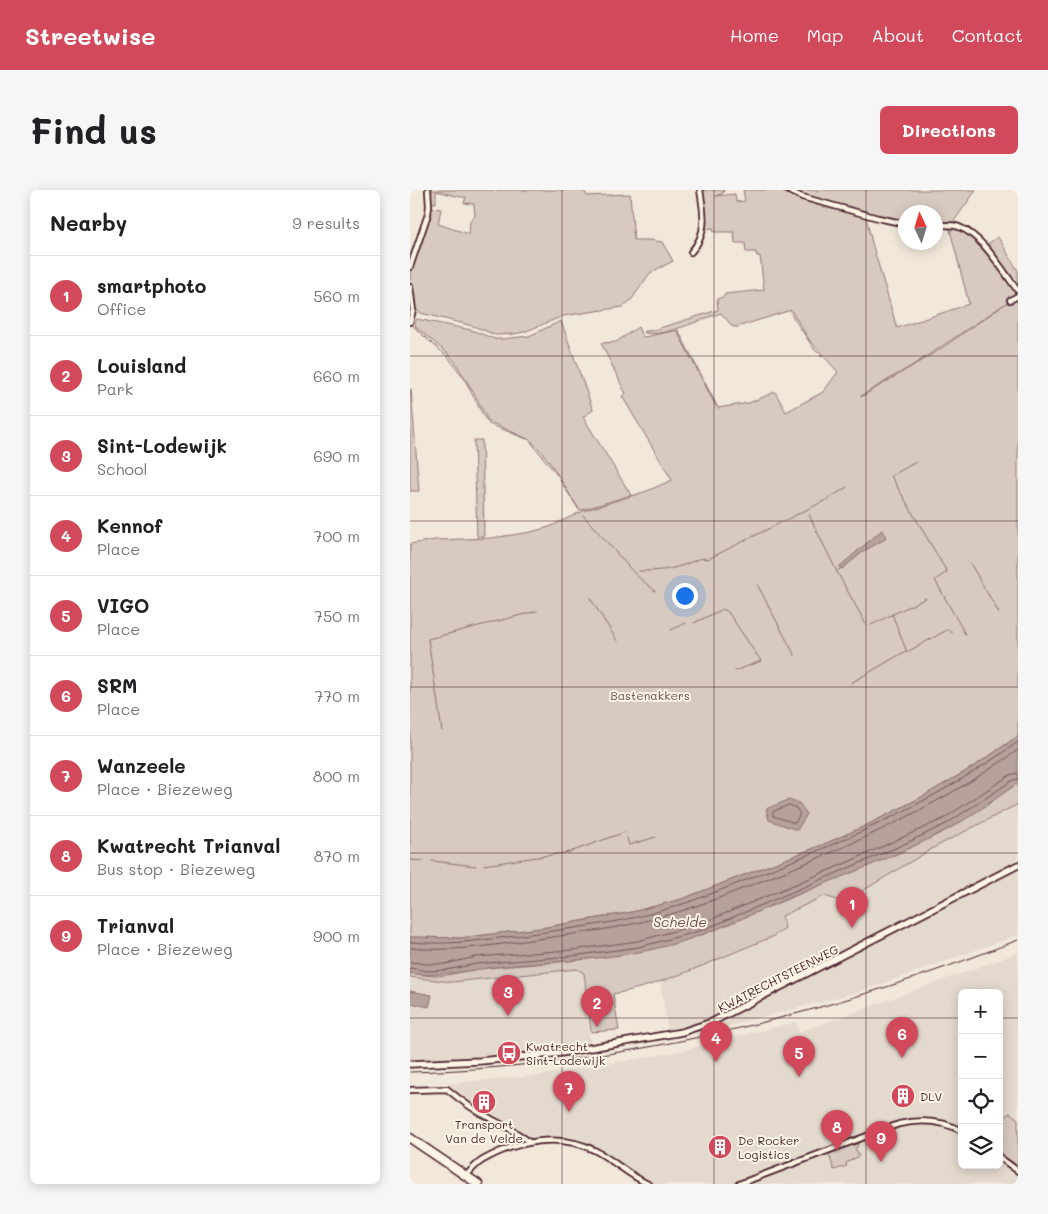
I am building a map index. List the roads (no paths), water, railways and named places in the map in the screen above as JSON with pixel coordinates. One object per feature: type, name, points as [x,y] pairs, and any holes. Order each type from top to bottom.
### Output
[{"type":"main road","points":[[410,1138],[478,1184]]},
{"type":"street","points":[[410,267],[430,206],[428,190]]},
{"type":"street","points":[[691,252],[697,246],[704,227],[700,190]]},
{"type":"street","points":[[787,190],[802,197],[898,222]]},
{"type":"street","points":[[943,225],[953,225],[962,228],[973,236],[984,246],[1018,291]]},
{"type":"street","points":[[410,287],[413,310],[410,322]]},
{"type":"street","points":[[1010,300],[1018,296]]},
{"type":"street","name":"KWATRECHTSTEENWEG","points":[[410,1064],[480,1062],[561,1053],[682,1032],[700,1027],[783,987],[1018,865]]},
{"type":"street","points":[[410,1090],[447,1089],[464,1103],[517,1131],[529,1142]]},
{"type":"street","points":[[739,1184],[899,1124],[912,1121],[934,1122],[958,1129]]},
{"type":"street","points":[[468,1177],[482,1160],[529,1142],[549,1141],[568,1142],[595,1150],[648,1184]]},
{"type":"street","points":[[1003,1160],[1018,1171]]},
{"type":"water","points":[[882,530],[886,535],[885,539],[864,551],[842,569],[839,567]]},
{"type":"water","name":"Schelde","points":[[1018,736],[1018,783],[975,813],[929,839],[716,930],[678,943],[622,955],[504,966],[445,974],[410,973],[410,937],[460,938],[541,928],[632,912],[682,899],[822,845],[865,826],[920,798],[973,767]]},
{"type":"water","points":[[788,800],[799,803],[807,814],[797,830],[769,820],[766,809]]},
{"type":"water","points":[[410,991],[432,995],[429,1007],[410,1003]]},
{"type":"waterway","points":[[791,314],[814,349],[822,357]]},
{"type":"waterway","points":[[412,324],[448,357],[464,378],[489,424],[527,439]]},
{"type":"waterway","points":[[677,331],[716,406]]},
{"type":"waterway","points":[[531,442],[557,475]]},
{"type":"waterway","points":[[916,462],[891,476],[947,572],[935,580],[965,634]]},
{"type":"waterway","points":[[560,480],[579,510]]},
{"type":"waterway","points":[[639,571],[670,569],[699,559],[708,559],[828,499],[847,487]]},
{"type":"waterway","points":[[583,515],[636,575],[655,591]]},
{"type":"waterway","points":[[809,515],[837,572],[867,626]]},
{"type":"waterway","points":[[970,563],[999,613]]},
{"type":"waterway","points":[[838,571],[841,568]]},
{"type":"waterway","points":[[757,584],[795,656]]},
{"type":"waterway","points":[[590,598],[618,642]]},
{"type":"waterway","points":[[871,625],[926,598]]},
{"type":"waterway","points":[[694,623],[723,609],[728,612],[761,661],[735,671]]},
{"type":"waterway","points":[[442,731],[428,639],[537,611]]},
{"type":"waterway","points":[[892,614],[907,652],[949,629],[952,633]]},
{"type":"waterway","points":[[671,630],[686,623]]},
{"type":"waterway","points":[[851,683],[906,651]]},
{"type":"waterway","points":[[484,865],[570,852],[625,832]]},
{"type":"waterway","points":[[627,838],[629,845],[656,837]]},
{"type":"waterway","points":[[410,860],[424,861]]},
{"type":"waterway","points":[[432,861],[476,866]]},
{"type":"railway","points":[[410,1072],[488,1068],[566,1060],[720,1033],[796,1014],[871,992],[1018,940]]},
{"type":"place","name":"smartphoto","points":[[852,928]]},
{"type":"place","name":"Sint-Lodewijk","points":[[508,1016]]},
{"type":"place","name":"Louisland","points":[[597,1027]]},
{"type":"place","name":"Kwatrecht Sint-Lodewijk","points":[[509,1053]]},
{"type":"place","name":"SRM","points":[[902,1058]]},
{"type":"place","name":"Kennof","points":[[716,1062]]},
{"type":"place","name":"VIGO","points":[[799,1077]]},
{"type":"place","name":"DLV","points":[[903,1096]]},
{"type":"place","name":"Transport Van de Velde","points":[[484,1102]]},
{"type":"place","name":"Wanzeele","points":[[569,1112]]},
{"type":"place","name":"De Rocker Logistics","points":[[720,1147]]},
{"type":"place","name":"Kwatrecht Trianval","points":[[837,1151]]},
{"type":"place","name":"Trianval","points":[[881,1162]]},
{"type":"park label","name":"Bastenakkers","points":[[650,695]]}]
